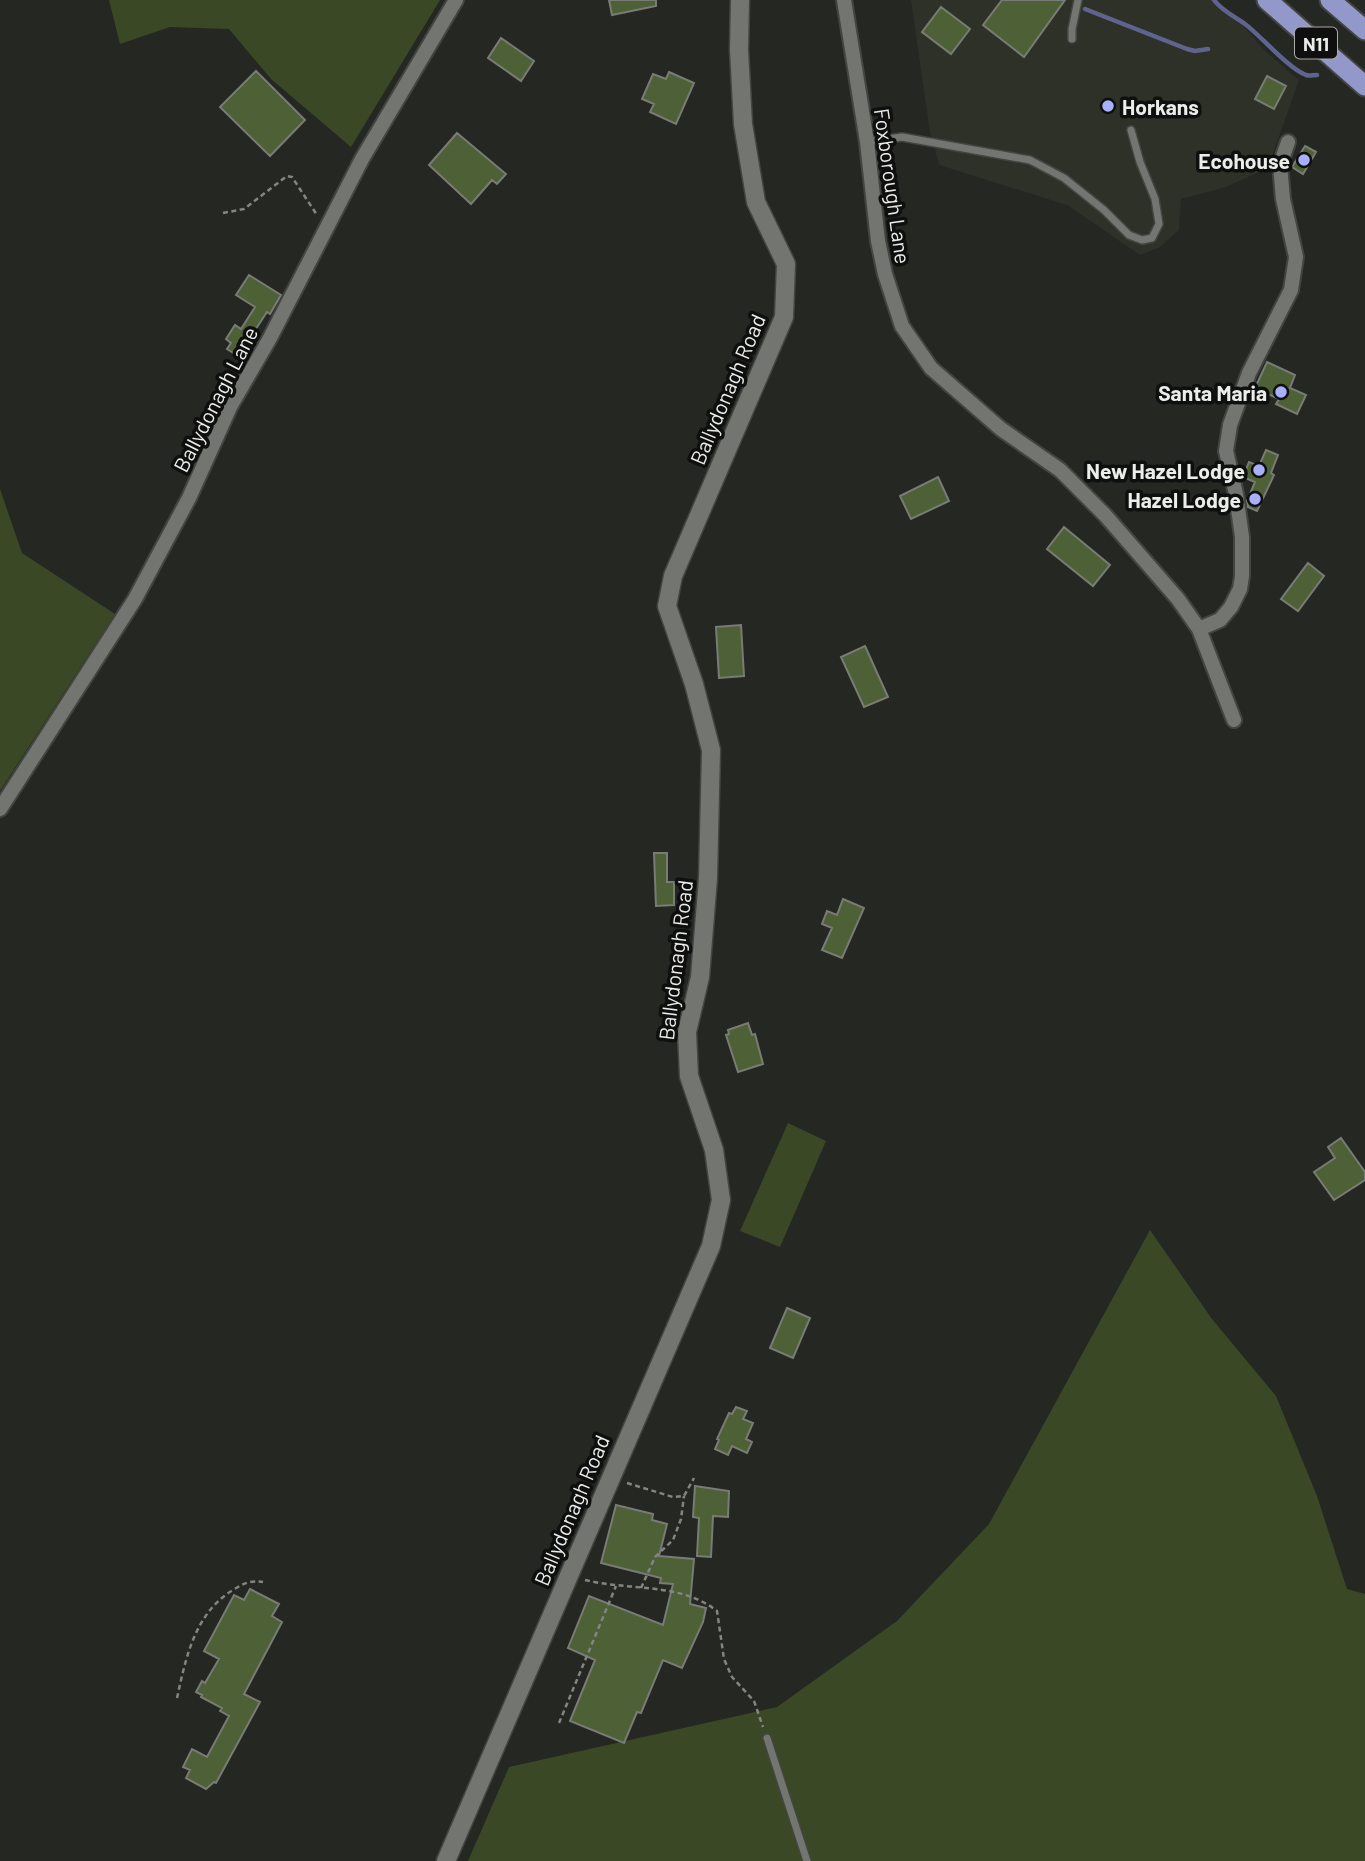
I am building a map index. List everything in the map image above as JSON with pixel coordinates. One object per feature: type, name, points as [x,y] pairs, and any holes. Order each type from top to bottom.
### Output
[{"type":"highway","name":"N11","points":[[1267,0],[1365,86]]},
{"type":"highway","name":"N11","points":[[1330,0],[1365,30]]},
{"type":"street","name":"Ballydonagh Lane","points":[[0,809],[135,599],[188,498],[230,408],[270,338],[362,159],[456,0]]},
{"type":"street","name":"Ballydonagh Road","points":[[446,1861],[711,1246],[721,1200],[713,1150],[688,1076],[687,1032],[700,977],[708,878],[711,750],[694,684],[667,606],[673,576],[784,317],[786,264],[756,202],[743,124],[739,50],[740,0]]},
{"type":"street","name":"Foxborough Lane","points":[[844,0],[867,142],[878,241],[885,274],[902,326],[931,368],[1001,429],[1060,470],[1105,515],[1178,599],[1199,629],[1234,720]]},
{"type":"street","points":[[1199,629],[1220,620],[1231,607],[1240,589],[1242,537],[1226,451],[1230,425],[1242,391],[1268,331],[1291,290],[1296,257],[1283,199],[1280,165],[1288,142]]},
{"type":"lane","points":[[1072,39],[1078,0]]},
{"type":"lane","points":[[867,142],[902,137],[1030,160],[1064,178],[1104,210],[1129,235],[1142,240],[1152,238],[1159,224],[1155,199],[1131,130]]},
{"type":"lane","points":[[767,1738],[807,1861]]},
{"type":"path","points":[[223,213],[244,209],[287,176],[292,177],[320,219],[328,225]]},
{"type":"path","points":[[611,1477],[673,1497],[684,1496]]},
{"type":"path","points":[[641,1588],[655,1557],[673,1540],[681,1520],[684,1496],[694,1478]]},
{"type":"path","points":[[569,1574],[587,1581],[616,1586],[691,1595],[717,1611],[724,1659],[732,1677],[754,1701],[767,1738]]},
{"type":"path","points":[[177,1698],[187,1654],[197,1629],[221,1598],[252,1580],[263,1582]]},
{"type":"path","points":[[558,1723],[616,1586]]},
{"type":"shaded area","name":"Horkans","points":[[911,0],[1215,0],[1240,22],[1265,51],[1299,80],[1268,168],[1226,187],[1181,199],[1179,230],[1160,247],[1140,255],[1067,205],[939,165],[930,132]]},
{"type":"green space","points":[[109,0],[440,0],[351,147],[271,79],[229,29],[170,27],[120,44]]},
{"type":"green space","points":[[0,489],[22,553],[115,614],[0,791]]},
{"type":"green space","points":[[788,1123],[826,1141],[780,1247],[740,1231]]},
{"type":"green space","points":[[1150,1230],[1212,1319],[1276,1396],[1317,1496],[1347,1589],[1365,1594],[1365,1861],[468,1861],[509,1767],[777,1707],[897,1621],[989,1524]]},
{"type":"building","points":[[609,0],[656,0],[656,6],[612,15]]},
{"type":"building","points":[[1002,0],[1065,0],[1024,57],[983,25]]},
{"type":"building","points":[[941,7],[970,29],[951,54],[922,32]]},
{"type":"building","points":[[501,38],[534,61],[521,81],[488,58]]},
{"type":"building","points":[[256,71],[305,120],[270,156],[220,107]]},
{"type":"building","points":[[669,72],[694,83],[676,124],[650,112],[654,104],[642,99],[653,74],[666,79]]},
{"type":"building","points":[[1267,76],[1286,86],[1274,109],[1255,99]]},
{"type":"building","points":[[457,133],[506,174],[497,184],[492,180],[471,204],[429,165]]},
{"type":"building","name":"Ecohouse","points":[[1305,146],[1316,152],[1303,174],[1292,167]]},
{"type":"building","points":[[249,275],[281,295],[238,356],[227,349],[231,343],[226,339],[235,325],[241,329],[255,307],[236,295]]},
{"type":"building","name":"Santa Maria","points":[[1267,362],[1295,375],[1290,388],[1306,395],[1297,414],[1276,404],[1279,399],[1255,388]]},
{"type":"building","name":"New Hazel Lodge","points":[[1266,450],[1278,455],[1271,473],[1274,475],[1257,511],[1248,507],[1247,501],[1255,482],[1243,477],[1249,462],[1259,466]]},
{"type":"building","points":[[938,477],[949,501],[911,519],[900,496]]},
{"type":"building","points":[[1064,527],[1110,565],[1093,586],[1047,549]]},
{"type":"building","points":[[1308,563],[1324,576],[1298,611],[1281,599]]},
{"type":"building","points":[[741,625],[744,676],[719,678],[716,627]]},
{"type":"building","points":[[865,646],[888,697],[864,707],[841,657]]},
{"type":"building","points":[[654,853],[667,853],[667,882],[674,882],[674,905],[656,906]]},
{"type":"building","points":[[843,899],[864,908],[842,958],[822,950],[832,928],[822,924],[827,911],[837,915]]},
{"type":"building","points":[[748,1023],[752,1035],[755,1034],[763,1064],[738,1072],[726,1035],[729,1034],[728,1030]]},
{"type":"building","points":[[1341,1138],[1365,1172],[1365,1180],[1334,1200],[1314,1172],[1335,1158],[1328,1147]]},
{"type":"building","points":[[787,1308],[810,1318],[793,1358],[770,1348]]},
{"type":"building","points":[[736,1407],[747,1411],[743,1419],[753,1423],[746,1439],[752,1442],[747,1453],[732,1446],[728,1455],[715,1449],[729,1413],[732,1414]]},
{"type":"building","points":[[695,1486],[729,1491],[728,1517],[713,1516],[711,1557],[697,1556],[699,1518],[693,1517]]},
{"type":"building","points":[[616,1505],[653,1514],[652,1520],[667,1524],[659,1556],[694,1559],[690,1604],[706,1608],[703,1622],[682,1668],[663,1660],[641,1713],[637,1712],[624,1743],[570,1721],[595,1660],[568,1648],[589,1596],[663,1625],[673,1584],[660,1583],[661,1578],[601,1563]]},
{"type":"building","points":[[250,1589],[279,1604],[272,1616],[282,1622],[244,1694],[260,1702],[216,1783],[206,1789],[186,1778],[190,1770],[183,1767],[192,1749],[207,1757],[229,1716],[220,1711],[222,1708],[196,1692],[202,1681],[205,1683],[219,1659],[204,1651],[234,1595],[244,1600]]},
{"type":"waterway","points":[[1214,0],[1291,66],[1306,75],[1317,75]]},
{"type":"waterway","points":[[1085,9],[1187,49],[1208,49]]},
{"type":"place","name":"Horkans","points":[[1108,106]]},
{"type":"place","name":"Ecohouse","points":[[1304,160]]},
{"type":"place","name":"Santa Maria","points":[[1281,392]]},
{"type":"place","name":"New Hazel Lodge","points":[[1259,470]]},
{"type":"place","name":"Hazel Lodge","points":[[1255,499]]}]
